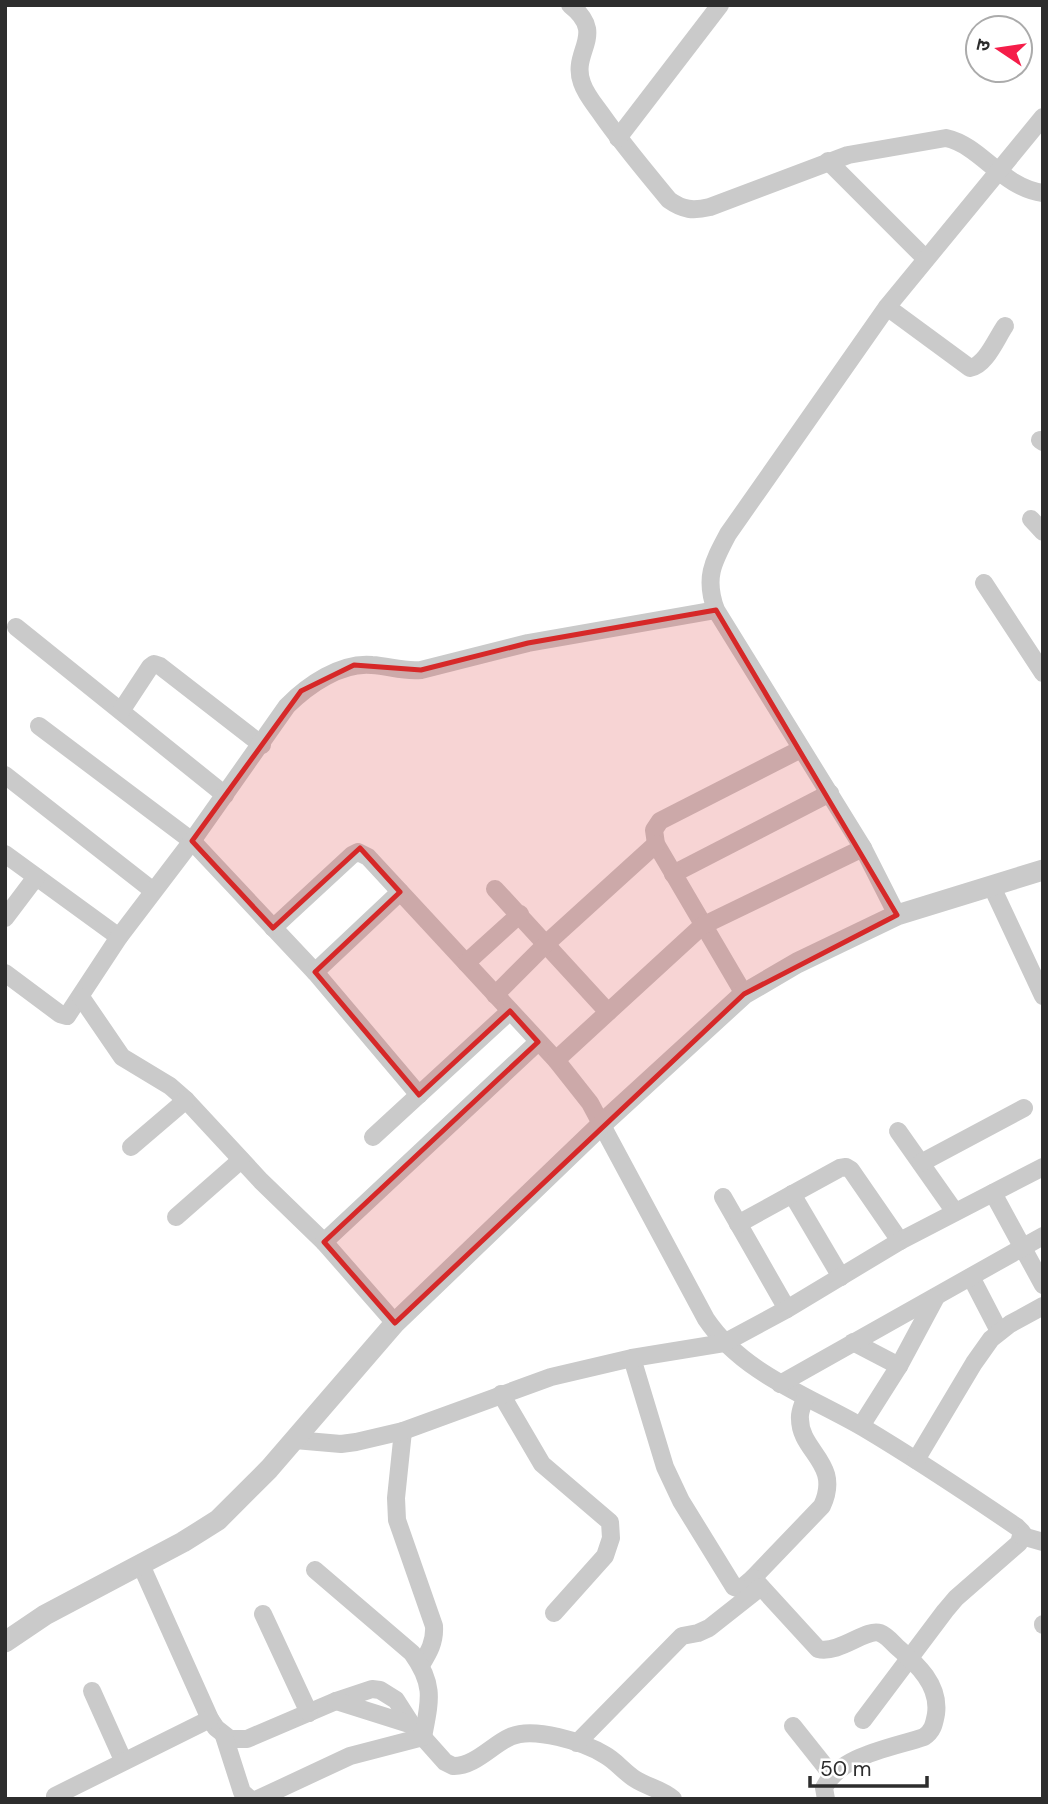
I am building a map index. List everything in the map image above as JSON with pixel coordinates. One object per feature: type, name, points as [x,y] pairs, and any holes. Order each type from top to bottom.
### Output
[{"type":"street","points":[[570,5],[583,17],[587,26],[579,73],[582,83],[618,138],[669,200],[688,210],[710,207],[828,162],[866,151],[946,138],[961,144],[1020,187],[1043,193]]},
{"type":"street","points":[[618,138],[720,5]]},
{"type":"street","points":[[897,915],[863,848],[716,610],[710,594],[710,577],[728,534],[887,307],[1043,117]]},
{"type":"street","points":[[828,162],[926,259]]},
{"type":"street","points":[[887,307],[970,368],[976,367],[982,361],[1005,326]]},
{"type":"street","points":[[984,583],[1043,673]]},
{"type":"street","points":[[5,972],[60,1014],[67,1016],[152,890],[192,841],[287,706],[301,691],[317,681],[354,665],[369,664],[409,671],[421,670],[528,643],[716,610]]},
{"type":"street","points":[[16,626],[225,795]]},
{"type":"street","points":[[121,711],[154,664],[262,745]]},
{"type":"street","points":[[39,726],[192,841],[314,972],[419,1095]]},
{"type":"street","points":[[744,994],[656,844],[654,830],[660,821],[801,749]]},
{"type":"street","points":[[5,775],[152,890]]},
{"type":"street","points":[[673,874],[830,793]]},
{"type":"street","points":[[495,995],[547,943],[656,844]]},
{"type":"street","points":[[556,1060],[702,926],[863,848]]},
{"type":"street","points":[[273,928],[358,852],[368,857],[556,1060],[590,1103],[706,1319],[724,1343],[780,1384],[861,1426],[916,1460],[1017,1527],[1022,1536],[1043,1542]]},
{"type":"street","points":[[5,854],[119,937]]},
{"type":"street","points":[[5,1642],[45,1615],[141,1565],[218,1520],[269,1469],[395,1323],[602,1124],[744,994],[797,963],[897,915],[1043,870]]},
{"type":"street","points":[[5,918],[36,877]]},
{"type":"street","points":[[992,887],[1043,996]]},
{"type":"street","points":[[495,889],[608,1012]]},
{"type":"street","points":[[314,972],[400,892]]},
{"type":"street","points":[[466,963],[520,914]]},
{"type":"street","points":[[81,997],[122,1057],[170,1086],[186,1100],[241,1160],[324,1242],[395,1323]]},
{"type":"street","points":[[373,1138],[510,1011]]},
{"type":"street","points":[[324,1242],[538,1042]]},
{"type":"street","points":[[131,1147],[186,1100]]},
{"type":"street","points":[[921,1163],[1024,1108]]},
{"type":"street","points":[[898,1131],[955,1212]]},
{"type":"street","points":[[176,1217],[241,1160]]},
{"type":"street","points":[[738,1224],[846,1167],[851,1170],[900,1241]]},
{"type":"street","points":[[295,1440],[356,1443],[403,1431],[551,1377],[632,1358],[724,1343],[787,1309],[900,1241],[1043,1167]]},
{"type":"street","points":[[993,1193],[1043,1285]]},
{"type":"street","points":[[792,1194],[841,1277]]},
{"type":"street","points":[[723,1197],[787,1309]]},
{"type":"street","points":[[780,1384],[1043,1236]]},
{"type":"street","points":[[971,1277],[999,1331]]},
{"type":"street","points":[[861,1426],[899,1366],[936,1297]]},
{"type":"street","points":[[916,1460],[978,1357],[999,1331],[1043,1306]]},
{"type":"street","points":[[853,1342],[899,1366]]},
{"type":"street","points":[[632,1358],[665,1467],[681,1501],[734,1587],[740,1589],[757,1583]]},
{"type":"street","points":[[501,1394],[542,1464],[605,1517],[612,1530],[605,1556],[554,1613]]},
{"type":"street","points":[[577,1743],[682,1636],[709,1628],[757,1583],[822,1506],[828,1486],[825,1469],[800,1424],[800,1412],[805,1398]]},
{"type":"street","points":[[403,1431],[396,1498],[397,1520],[434,1626],[435,1637],[421,1665]]},
{"type":"street","points":[[863,1720],[956,1598],[1019,1543],[1022,1536]]},
{"type":"street","points":[[141,1565],[210,1719],[230,1740],[247,1739],[336,1701],[418,1731],[446,1762],[453,1766],[468,1763],[510,1737],[519,1734],[541,1734],[577,1743],[602,1753],[636,1780],[673,1799]]},
{"type":"street","points":[[316,1570],[412,1653],[421,1665],[427,1676],[429,1692],[418,1731]]},
{"type":"street","points":[[757,1583],[818,1648],[834,1649],[878,1632],[909,1657],[934,1689],[936,1711],[932,1731],[924,1737],[861,1758],[832,1775],[824,1788],[826,1799]]},
{"type":"street","points":[[263,1614],[309,1713]]},
{"type":"street","points":[[92,1691],[123,1760]]},
{"type":"street","points":[[55,1796],[210,1719]]},
{"type":"street","points":[[793,1726],[832,1775]]},
{"type":"street","points":[[258,1799],[350,1756],[418,1731]]},
{"type":"street","points":[[224,1736],[242,1792],[250,1799]]},
{"type":"highlighted area","points":[[716,610],[897,915],[744,994],[395,1323],[324,1242],[538,1042],[510,1011],[419,1095],[315,972],[400,892],[360,848],[273,928],[192,841],[301,691],[354,665],[421,670],[528,643]]}]
